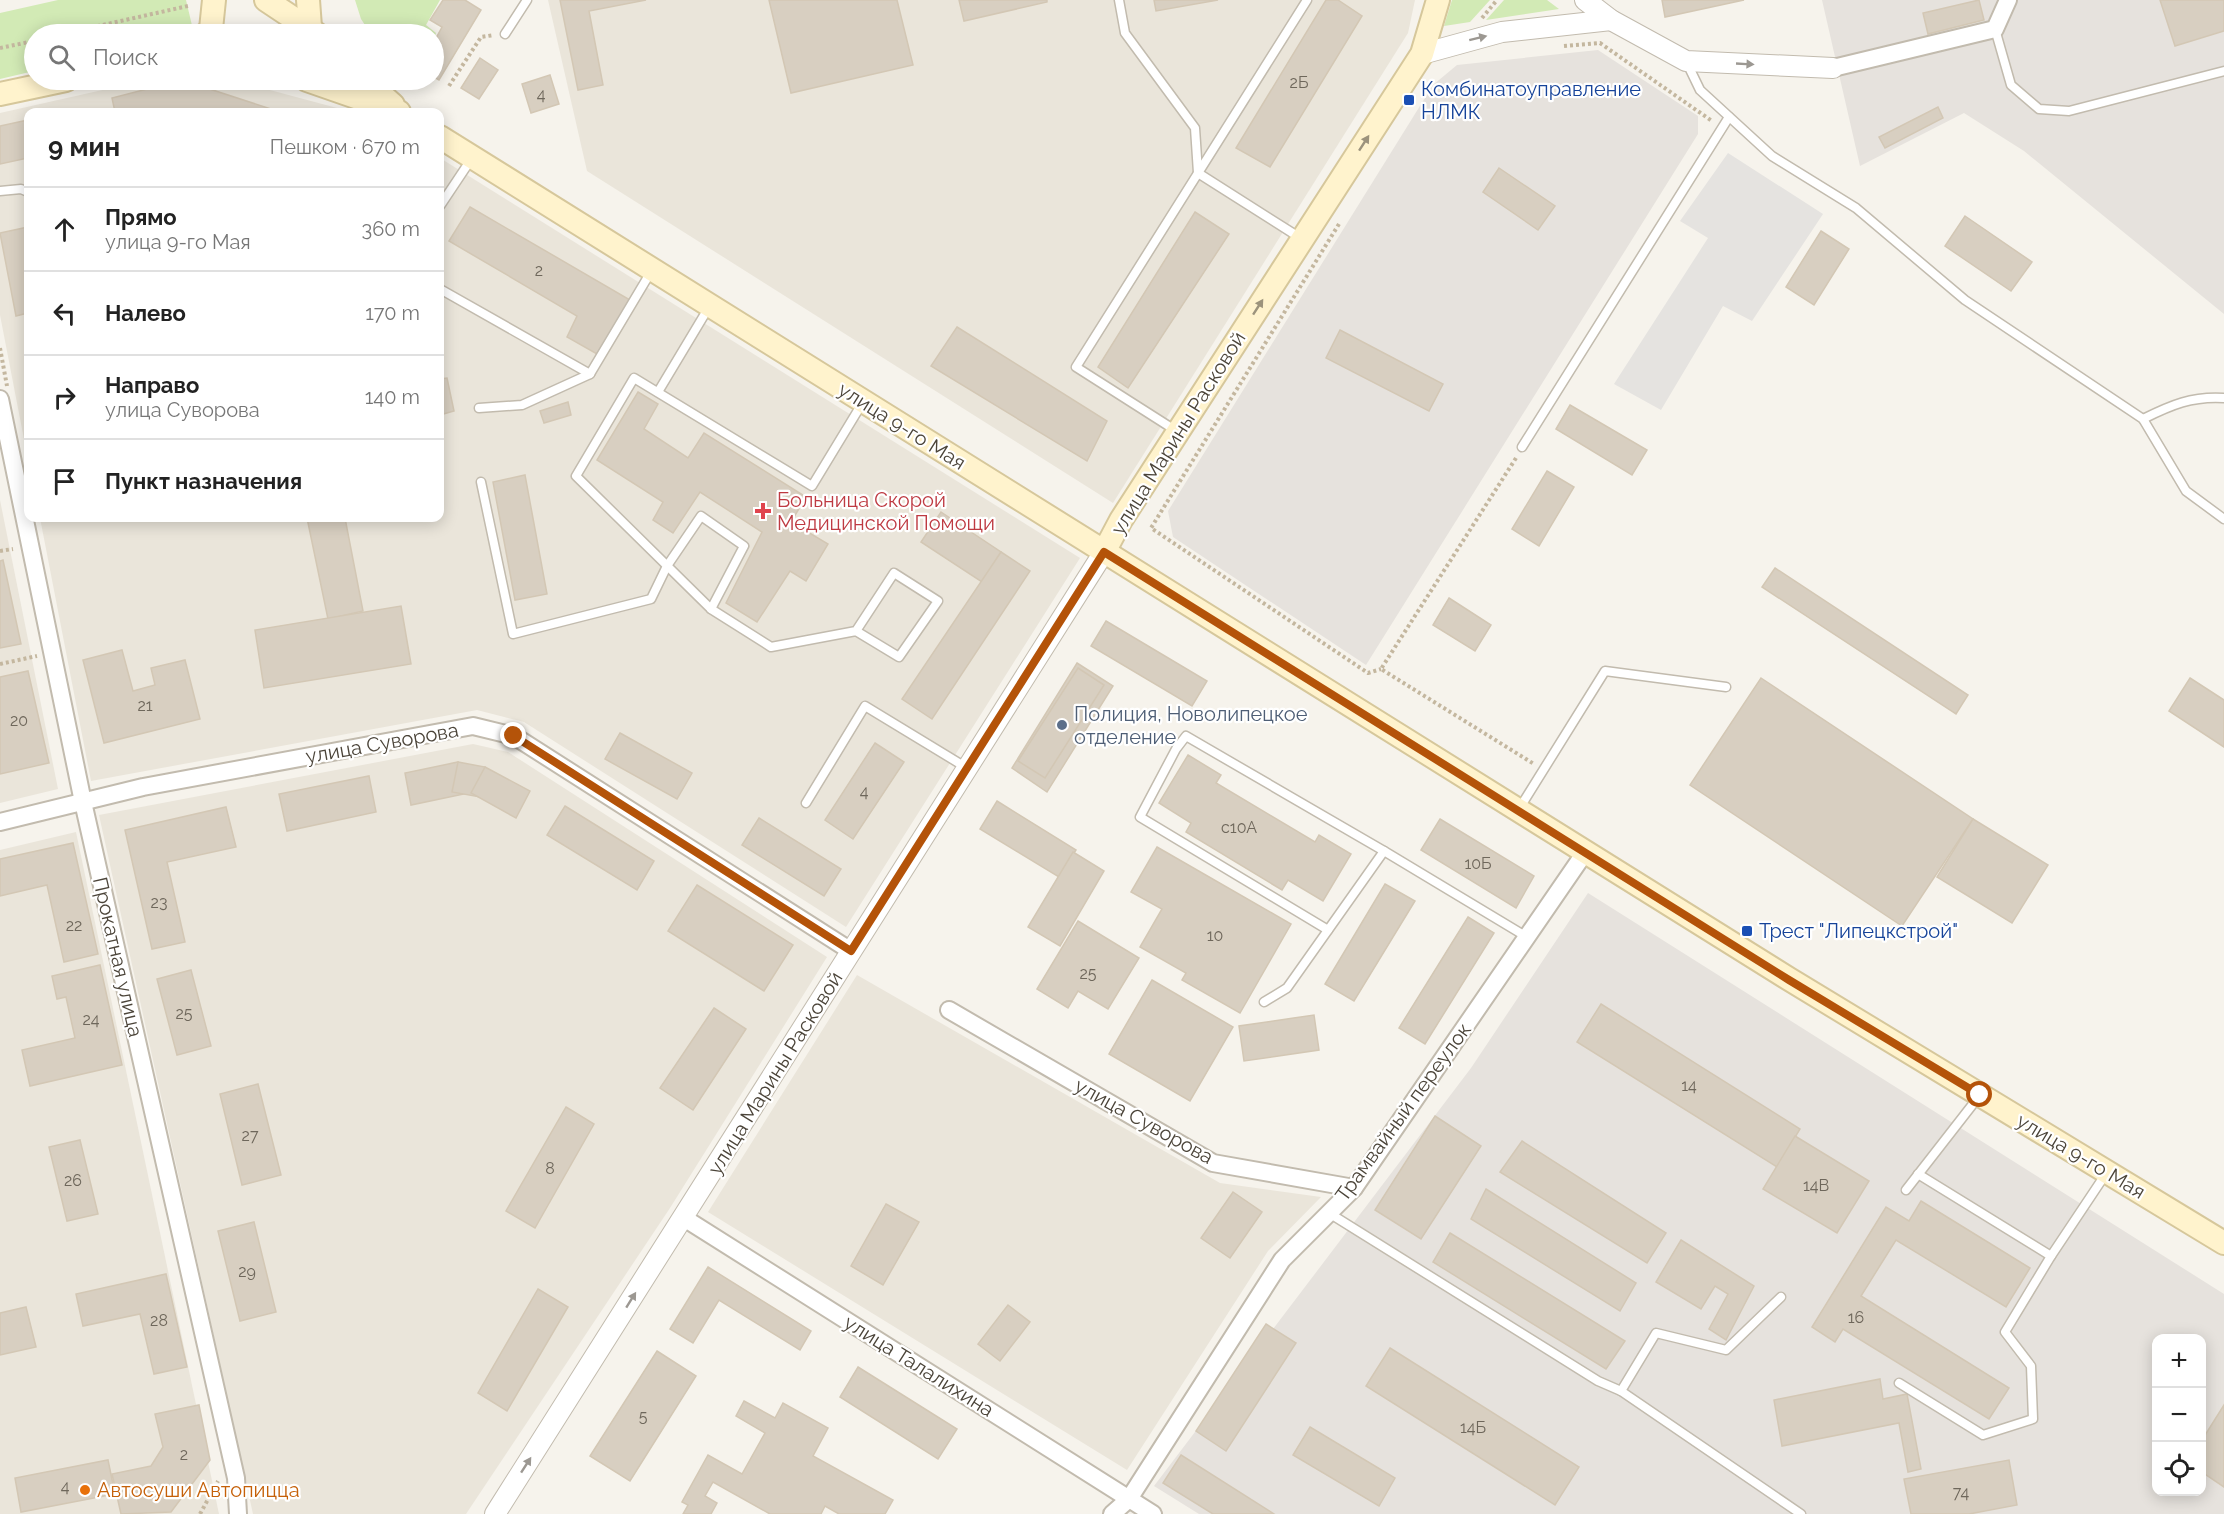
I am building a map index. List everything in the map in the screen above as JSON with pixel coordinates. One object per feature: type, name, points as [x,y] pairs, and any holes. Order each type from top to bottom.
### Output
[{"type":"main road","points":[[212,24],[214,0]]},
{"type":"main road","points":[[266,0],[301,24]]},
{"type":"main road","points":[[308,0],[312,24]]},
{"type":"main road","name":"улица Марины Расковой","points":[[1104,552],[1120,520],[1422,54],[1438,0]]},
{"type":"main road","points":[[0,94],[24,89]]},
{"type":"main road","points":[[350,90],[391,108]]},
{"type":"main road","points":[[376,90],[396,108]]},
{"type":"main road","name":"улица 9-го Мая","points":[[444,140],[1586,851],[1789,980],[2224,1243]]},
{"type":"street","points":[[1585,0],[1611,20],[1686,61],[1833,69],[1995,29],[2008,0]]},
{"type":"street","points":[[1422,54],[1502,32],[1611,20]]},
{"type":"street","name":"Прокатная улица","points":[[0,399],[24,516]]},
{"type":"street","name":"Прокатная улица","points":[[25,522],[83,802],[236,1478],[238,1514]]},
{"type":"street","name":"улица Марины Расковой","points":[[495,1514],[1104,552]]},
{"type":"street","name":"улица Суворова","points":[[0,822],[143,787],[473,726],[514,736],[851,951]]},
{"type":"street","name":"Трамвайный переулок","points":[[1112,1514],[1129,1499],[1282,1260],[1354,1188],[1586,851]]},
{"type":"street","name":"улица Суворова","points":[[950,1010],[1213,1162],[1354,1188]]},
{"type":"street","name":"улица Талалихина","points":[[684,1218],[1154,1514]]},
{"type":"lane","points":[[505,34],[527,0]]},
{"type":"lane","points":[[1119,0],[1125,33],[1194,128],[1198,173]]},
{"type":"lane","points":[[1178,432],[1076,367],[1307,0]]},
{"type":"lane","points":[[1995,29],[2011,85],[2039,109],[2069,111],[2224,71]]},
{"type":"lane","points":[[1686,61],[1700,90],[1772,156],[1856,208],[1965,300],[2143,419],[2186,491],[2224,519]]},
{"type":"lane","points":[[1522,447],[1729,117]]},
{"type":"lane","points":[[444,200],[472,157]]},
{"type":"lane","points":[[1198,173],[1302,239]]},
{"type":"lane","points":[[0,191],[24,190]]},
{"type":"lane","points":[[478,408],[522,405],[590,374],[652,270]]},
{"type":"lane","points":[[444,291],[590,374]]},
{"type":"lane","points":[[658,392],[710,306]]},
{"type":"lane","points":[[856,631],[894,573],[938,601],[899,657],[856,631],[771,646],[711,609],[576,476],[634,378],[813,486],[863,402]]},
{"type":"lane","points":[[2143,419],[2178,401],[2205,396],[2224,398]]},
{"type":"lane","points":[[481,482],[513,634],[651,599],[667,566],[701,516],[744,546],[711,609]]},
{"type":"lane","points":[[1519,810],[1605,671],[1726,687]]},
{"type":"lane","points":[[806,803],[865,706],[967,768]]},
{"type":"lane","points":[[1328,930],[1140,817],[1176,749],[1186,736],[1527,937]]},
{"type":"lane","points":[[1264,1002],[1287,988],[1384,851]]},
{"type":"lane","points":[[1906,1190],[1980,1095]]},
{"type":"lane","points":[[1899,1383],[1983,1435],[2033,1419],[2031,1366],[2005,1332],[2051,1256],[2108,1172]]},
{"type":"lane","points":[[1918,1174],[2051,1256]]},
{"type":"lane","points":[[1329,1213],[1598,1381],[1622,1391],[1801,1514]]},
{"type":"lane","points":[[1622,1391],[1656,1333],[1726,1350],[1781,1297]]},
{"type":"path","points":[[1479,21],[1497,0]]},
{"type":"path","points":[[107,24],[188,6]]},
{"type":"path","points":[[449,86],[481,36],[505,34]]},
{"type":"path","points":[[0,48],[24,43]]},
{"type":"path","points":[[1552,47],[1600,44],[1722,129]]},
{"type":"path","points":[[1343,218],[1150,528],[1368,673],[1381,669],[1522,447]]},
{"type":"path","points":[[0,551],[17,548],[19,555]]},
{"type":"path","points":[[36,645],[40,667]]},
{"type":"path","points":[[0,664],[38,656]]},
{"type":"path","points":[[1381,669],[1544,770]]},
{"type":"shaded area","points":[[548,0],[1415,0],[1408,33],[1113,503],[587,171]]},
{"type":"shaded area","points":[[1822,0],[2224,0],[2224,314],[2024,151],[1964,113],[1860,166]]},
{"type":"shaded area","points":[[1598,50],[1698,116],[1698,134],[1366,665],[1173,537],[1168,511],[1433,85],[1457,65]]},
{"type":"shaded area","points":[[102,90],[270,90],[337,108],[24,108],[24,439],[0,315],[0,113]]},
{"type":"shaded area","points":[[1728,153],[1823,214],[1752,321],[1723,306],[1661,410],[1614,384],[1708,238],[1680,221]]},
{"type":"shaded area","points":[[444,160],[1080,558],[846,927],[524,722],[477,710],[91,781],[41,522],[444,522]]},
{"type":"shaded area","points":[[0,500],[58,789],[0,803]]},
{"type":"shaded area","points":[[473,744],[508,752],[827,957],[670,1208],[466,1514],[253,1514],[99,815]]},
{"type":"shaded area","points":[[76,832],[219,1514],[0,1514],[0,850]]},
{"type":"shaded area","points":[[1588,893],[2224,1294],[2224,1514],[1199,1514],[1154,1486],[1471,1068]]},
{"type":"shaded area","points":[[857,975],[1220,1183],[1321,1197],[1268,1251],[1127,1470],[708,1212]]},
{"type":"green space","points":[[58,0],[186,0],[192,24],[24,24],[24,73],[0,79],[0,13]]},
{"type":"green space","points":[[355,0],[440,0],[427,24],[364,24]]},
{"type":"green space","points":[[1452,0],[1490,0],[1470,22],[1444,26]]},
{"type":"green space","points":[[1504,0],[1547,0],[1559,9],[1486,20]]},
{"type":"building","points":[[443,0],[465,0],[481,10],[444,72],[444,24],[437,24],[430,20]]},
{"type":"building","points":[[560,0],[646,0],[589,11],[603,85],[578,90]]},
{"type":"building","points":[[769,0],[897,0],[913,65],[791,93]]},
{"type":"building","points":[[959,0],[1047,0],[1047,2],[964,21]]},
{"type":"building","points":[[1154,0],[1218,0],[1156,11]]},
{"type":"building","points":[[1326,0],[1338,0],[1362,16],[1270,167],[1236,148]]},
{"type":"building","points":[[1662,0],[1744,0],[1665,17]]},
{"type":"building","points":[[1979,0],[1984,20],[1928,34],[1923,13]]},
{"type":"building","points":[[2160,0],[2224,0],[2224,31],[2175,46]]},
{"type":"building","points":[[480,58],[498,70],[479,99],[461,88]]},
{"type":"building","points":[[550,75],[559,104],[531,113],[522,84]]},
{"type":"building","points":[[143,90],[213,90],[268,108],[114,108],[112,98]]},
{"type":"building","points":[[1938,107],[1943,118],[1885,148],[1879,137]]},
{"type":"building","points":[[24,121],[24,159],[0,164],[0,126]]},
{"type":"building","points":[[1499,168],[1555,206],[1538,230],[1483,192]]},
{"type":"building","points":[[470,207],[630,300],[597,354],[567,337],[577,316],[449,241]]},
{"type":"building","points":[[1195,212],[1229,234],[1128,388],[1098,367]]},
{"type":"building","points":[[1965,216],[2032,262],[2011,291],[1945,246]]},
{"type":"building","points":[[24,228],[24,314],[16,316],[0,233]]},
{"type":"building","points":[[1821,231],[1849,249],[1814,305],[1786,287]]},
{"type":"building","points":[[957,327],[1107,421],[1087,461],[931,366]]},
{"type":"building","points":[[1340,330],[1443,384],[1429,411],[1326,358]]},
{"type":"building","points":[[444,378],[447,378],[454,411],[444,414]]},
{"type":"building","name":"Больница Скорой Медицинской Помощи","points":[[638,392],[658,404],[644,429],[688,458],[704,433],[806,497],[791,522],[828,544],[806,581],[790,571],[757,622],[726,603],[762,532],[700,492],[673,533],[653,520],[663,502],[597,460]]},
{"type":"building","points":[[568,402],[571,415],[544,423],[540,411]]},
{"type":"building","points":[[1570,405],[1647,450],[1632,475],[1556,429]]},
{"type":"building","points":[[1547,471],[1574,487],[1539,546],[1512,529]]},
{"type":"building","points":[[525,475],[547,594],[515,600],[493,482]]},
{"type":"building","points":[[941,512],[1001,552],[982,582],[921,542]]},
{"type":"building","points":[[308,522],[346,522],[363,611],[328,619]]},
{"type":"building","points":[[1001,552],[1030,571],[932,719],[902,699]]},
{"type":"building","points":[[3,560],[21,644],[0,648],[0,561]]},
{"type":"building","points":[[1775,568],[1968,695],[1956,714],[1762,587]]},
{"type":"building","points":[[1449,598],[1491,625],[1475,651],[1433,625]]},
{"type":"building","points":[[401,606],[411,664],[264,688],[255,630]]},
{"type":"building","points":[[1106,621],[1207,681],[1192,706],[1091,646]]},
{"type":"building","points":[[122,650],[133,691],[155,685],[151,668],[185,660],[200,719],[104,743],[83,660]]},
{"type":"building","points":[[1077,663],[1113,686],[1047,792],[1012,768]]},
{"type":"building","points":[[1078,668],[1104,685],[1045,778],[1018,761]]},
{"type":"building","points":[[28,671],[49,763],[0,774],[0,677]]},
{"type":"building","points":[[1761,678],[1973,819],[1902,926],[1690,785]]},
{"type":"building","points":[[2190,678],[2224,700],[2224,747],[2169,711]]},
{"type":"building","points":[[620,733],[692,773],[677,799],[605,759]]},
{"type":"building","points":[[875,743],[904,762],[853,839],[825,820]]},
{"type":"building","points":[[1188,755],[1221,775],[1216,783],[1315,842],[1319,835],[1351,854],[1323,901],[1288,880],[1282,890],[1186,832],[1191,823],[1159,803]]},
{"type":"building","points":[[458,762],[464,794],[411,805],[405,773]]},
{"type":"building","points":[[458,762],[485,767],[480,797],[452,792]]},
{"type":"building","points":[[485,767],[530,791],[516,818],[471,793]]},
{"type":"building","points":[[369,776],[376,812],[287,831],[279,794]]},
{"type":"building","points":[[997,801],[1076,850],[1059,877],[980,829]]},
{"type":"building","points":[[565,806],[654,861],[637,890],[547,835]]},
{"type":"building","points":[[226,807],[236,847],[167,862],[185,942],[152,949],[125,830]]},
{"type":"building","points":[[759,818],[841,869],[824,896],[742,845]]},
{"type":"building","points":[[1440,819],[1534,876],[1516,908],[1421,850]]},
{"type":"building","points":[[1973,819],[2048,865],[2012,923],[1937,877]]},
{"type":"building","points":[[73,843],[98,954],[64,962],[47,885],[0,896],[0,859]]},
{"type":"building","points":[[1157,847],[1291,924],[1240,1013],[1182,980],[1186,973],[1140,947],[1162,909],[1131,892]]},
{"type":"building","points":[[1073,852],[1104,871],[1060,946],[1028,927]]},
{"type":"building","points":[[1385,884],[1415,901],[1354,1001],[1325,984]]},
{"type":"building","points":[[697,885],[793,945],[764,991],[668,931]]},
{"type":"building","points":[[1468,917],[1494,933],[1425,1044],[1399,1028]]},
{"type":"building","points":[[1078,921],[1139,958],[1108,1009],[1078,991],[1068,1008],[1037,989]]},
{"type":"building","points":[[100,965],[122,1065],[30,1086],[22,1050],[75,1038],[66,997],[57,999],[52,976]]},
{"type":"building","points":[[191,970],[211,1046],[177,1055],[157,979]]},
{"type":"building","points":[[1152,980],[1233,1027],[1190,1101],[1109,1054]]},
{"type":"building","points":[[1601,1004],[1800,1129],[1777,1167],[1577,1042]]},
{"type":"building","points":[[714,1008],[746,1029],[693,1110],[660,1088]]},
{"type":"building","points":[[1314,1015],[1319,1050],[1244,1061],[1239,1026]]},
{"type":"building","points":[[258,1084],[281,1175],[242,1185],[220,1094]]},
{"type":"building","points":[[566,1107],[594,1124],[535,1228],[506,1211]]},
{"type":"building","points":[[1435,1116],[1481,1146],[1421,1239],[1375,1210]]},
{"type":"building","points":[[1795,1136],[1869,1181],[1837,1233],[1763,1189]]},
{"type":"building","points":[[80,1140],[98,1214],[67,1221],[49,1147]]},
{"type":"building","points":[[1522,1141],[1666,1233],[1647,1263],[1500,1172]]},
{"type":"building","points":[[1486,1189],[1636,1283],[1620,1311],[1471,1219]]},
{"type":"building","points":[[1233,1192],[1262,1212],[1230,1258],[1201,1238]]},
{"type":"building","points":[[1921,1201],[2030,1268],[2006,1307],[1896,1240],[1861,1296],[2009,1388],[1989,1419],[1843,1329],[1835,1342],[1812,1327],[1886,1207],[1909,1221]]},
{"type":"building","points":[[886,1204],[919,1222],[883,1285],[851,1266]]},
{"type":"building","points":[[254,1222],[276,1312],[240,1321],[218,1231]]},
{"type":"building","points":[[1450,1233],[1625,1341],[1606,1369],[1433,1262]]},
{"type":"building","points":[[1681,1240],[1754,1286],[1726,1340],[1709,1329],[1728,1294],[1715,1286],[1701,1309],[1656,1282]]},
{"type":"building","points":[[708,1267],[811,1331],[800,1350],[719,1300],[693,1343],[670,1329]]},
{"type":"building","points":[[166,1274],[187,1367],[154,1374],[140,1314],[83,1326],[76,1294]]},
{"type":"building","points":[[538,1289],[568,1307],[507,1411],[478,1393]]},
{"type":"building","points":[[1008,1305],[1030,1322],[1000,1361],[978,1344]]},
{"type":"building","points":[[26,1307],[36,1347],[0,1355],[0,1313]]},
{"type":"building","points":[[1266,1324],[1296,1343],[1226,1451],[1196,1431]]},
{"type":"building","points":[[1390,1348],[1579,1467],[1555,1505],[1366,1386]]},
{"type":"building","points":[[657,1351],[696,1376],[630,1481],[590,1456]]},
{"type":"building","points":[[858,1367],[957,1429],[938,1459],[840,1397]]},
{"type":"building","points":[[1880,1379],[1883,1399],[1907,1394],[1921,1469],[1908,1472],[1899,1423],[1782,1446],[1774,1400]]},
{"type":"building","points":[[744,1401],[775,1418],[783,1403],[828,1428],[813,1456],[893,1500],[885,1514],[839,1514],[825,1506],[821,1514],[770,1514],[713,1482],[705,1496],[717,1503],[711,1514],[683,1514],[688,1505],[682,1502],[708,1455],[742,1474],[765,1433],[736,1416]]},
{"type":"building","points":[[199,1405],[210,1460],[171,1512],[121,1514],[112,1474],[151,1466],[163,1447],[155,1414]]},
{"type":"building","points":[[2224,1405],[2224,1487],[2206,1475],[2206,1434]]},
{"type":"building","points":[[1310,1427],[1395,1478],[1379,1506],[1293,1455]]},
{"type":"building","points":[[1181,1455],[1274,1514],[1213,1514],[1163,1483]]},
{"type":"building","points":[[108,1460],[115,1494],[21,1512],[15,1478]]},
{"type":"building","points":[[2009,1460],[2017,1505],[1969,1514],[1911,1514],[1904,1479]]},
{"type":"place","name":"Комбинатоуправление НЛМК","points":[[1409,100]]},
{"type":"place","name":"Больница Скорой Медицинской Помощи","points":[[763,511]]},
{"type":"place","name":"Полиция, Новолипецкое отделение","points":[[1062,725]]},
{"type":"place","name":"Трест \"Липецкстрой\"","points":[[1747,931]]},
{"type":"place","name":"Автосуши Автопицца","points":[[85,1490]]},
{"type":"route","points":[[514,736],[851,951],[1104,552],[1586,851],[1789,980],[1980,1095]]}]
